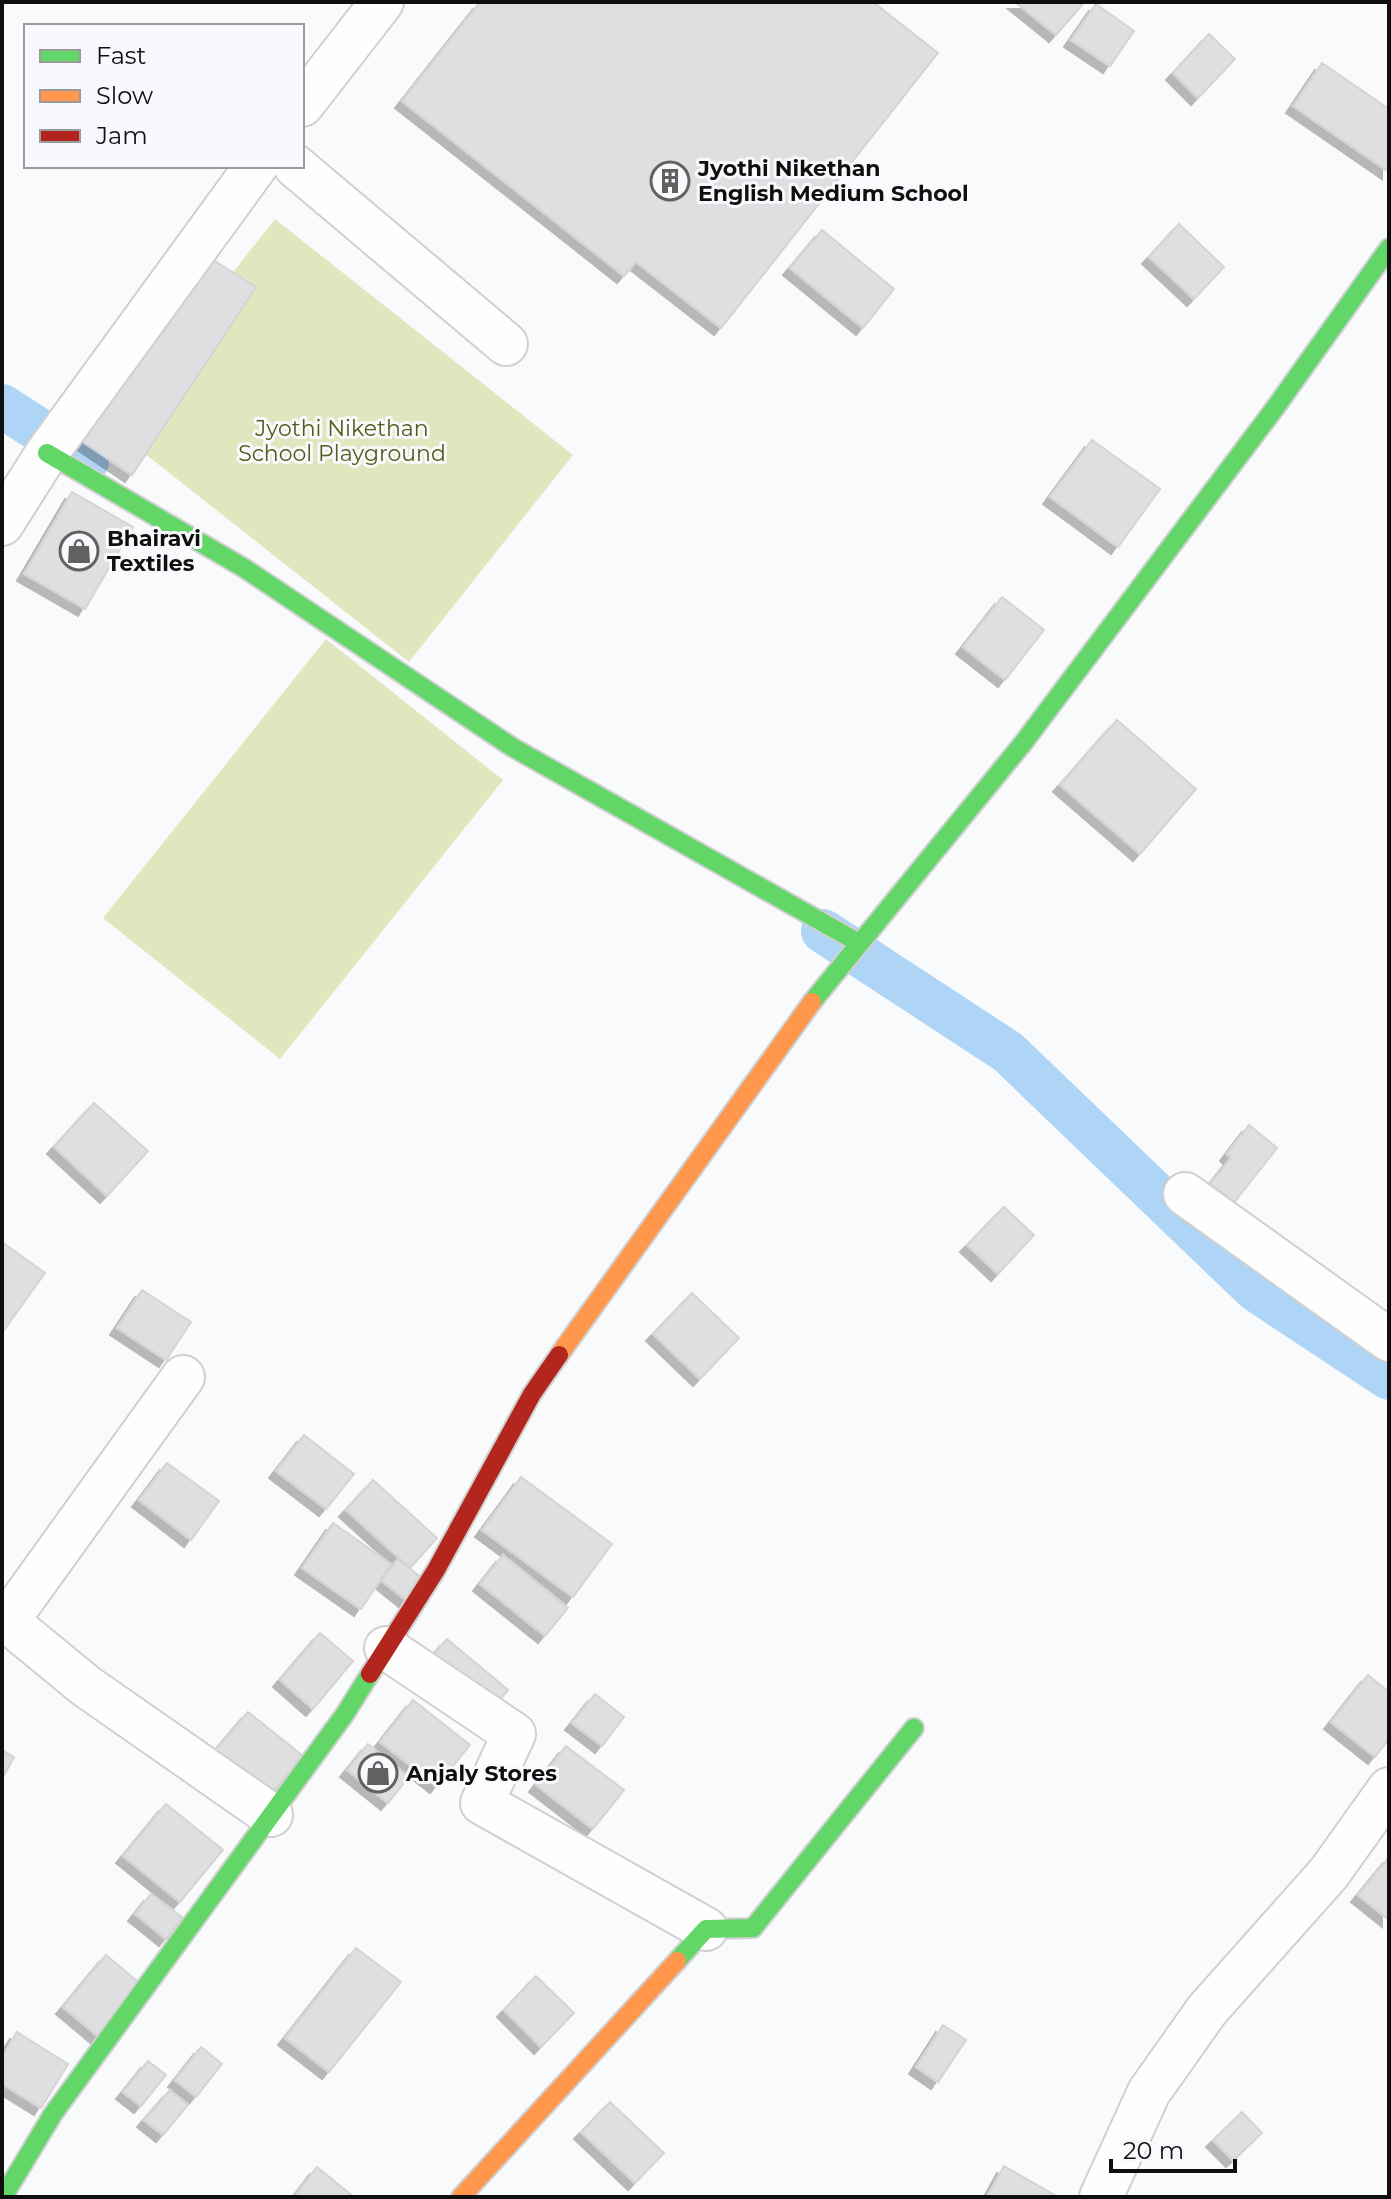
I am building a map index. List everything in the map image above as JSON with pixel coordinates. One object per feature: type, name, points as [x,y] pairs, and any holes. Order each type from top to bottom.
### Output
[{"type":"street","points":[[304,102],[382,2]]},
{"type":"street","points":[[2,524],[55,441],[255,168]]},
{"type":"street","points":[[297,168],[506,344]]},
{"type":"street","points":[[3,2197],[53,2114],[345,1714],[436,1570],[532,1394],[799,1017],[1024,742],[1275,408],[1389,248]]},
{"type":"street","points":[[55,441],[512,747],[859,943]]},
{"type":"street","points":[[1185,1194],[1389,1340]]},
{"type":"street","points":[[183,1377],[5,1619],[86,1686],[271,1815]]},
{"type":"street","points":[[386,1648],[514,1734],[482,1803],[706,1929],[753,1928],[914,1728]]},
{"type":"street","points":[[1101,2197],[1149,2092],[1207,2010],[1329,1873],[1389,1789]]},
{"type":"street","points":[[461,2197],[706,1929]]},
{"type":"green space","name":"Jyothi Nikethan School Playground","points":[[275,219],[573,455],[409,662],[111,427]]},
{"type":"green space","points":[[326,639],[503,780],[280,1059],[103,918]]},
{"type":"building","name":"Jyothi Nikethan English Medium School","points":[[480,2],[873,2],[938,53],[721,328],[636,262],[624,276],[402,101]]},
{"type":"building","points":[[1015,2],[1079,2],[1082,5],[1056,35]]},
{"type":"building","points":[[1096,4],[1134,31],[1110,66],[1071,40]]},
{"type":"building","points":[[1209,34],[1235,59],[1198,98],[1173,73]]},
{"type":"building","points":[[1322,63],[1389,109],[1389,172],[1293,106]]},
{"type":"building","points":[[1179,224],[1224,267],[1194,299],[1149,257]]},
{"type":"building","points":[[822,230],[894,289],[863,328],[790,268]]},
{"type":"building","points":[[207,256],[256,287],[132,475],[83,442]]},
{"type":"building","points":[[1092,440],[1160,489],[1118,547],[1050,497]]},
{"type":"building","name":"Bhairavi Textiles","points":[[72,492],[133,527],[85,609],[24,574]]},
{"type":"building","points":[[1002,597],[1044,630],[1005,680],[963,647]]},
{"type":"building","points":[[1117,720],[1196,789],[1140,854],[1060,785]]},
{"type":"building","points":[[94,1103],[148,1151],[107,1196],[54,1147]]},
{"type":"building","points":[[1249,1125],[1277,1148],[1225,1214],[1201,1195],[1231,1158],[1227,1154]]},
{"type":"building","points":[[1004,1207],[1034,1235],[998,1274],[967,1245]]},
{"type":"building","points":[[2,1242],[45,1273],[2,1333]]},
{"type":"building","points":[[142,1290],[191,1322],[166,1360],[117,1328]]},
{"type":"building","points":[[692,1293],[739,1338],[700,1379],[653,1334]]},
{"type":"building","points":[[304,1435],[354,1474],[326,1509],[276,1471]]},
{"type":"building","points":[[167,1463],[219,1501],[191,1540],[139,1500]]},
{"type":"building","points":[[521,1477],[612,1544],[573,1597],[482,1530]]},
{"type":"building","points":[[373,1480],[437,1538],[410,1568],[346,1510]]},
{"type":"building","points":[[333,1523],[391,1564],[361,1609],[302,1568]]},
{"type":"building","points":[[503,1555],[568,1608],[545,1636],[480,1584]]},
{"type":"building","points":[[398,1559],[424,1580],[407,1601],[381,1580]]},
{"type":"building","points":[[320,1633],[353,1661],[313,1709],[280,1680]]},
{"type":"building","points":[[447,1639],[508,1690],[490,1713],[428,1661]]},
{"type":"building","points":[[1368,1675],[1389,1692],[1389,1739],[1375,1757],[1331,1722]]},
{"type":"building","points":[[595,1694],[624,1717],[602,1746],[572,1723]]},
{"type":"building","points":[[413,1700],[470,1745],[437,1786],[380,1742]]},
{"type":"building","points":[[248,1712],[303,1756],[270,1796],[215,1751]]},
{"type":"building","name":"Anjaly Stores","points":[[368,1744],[409,1777],[388,1803],[347,1770]]},
{"type":"building","points":[[566,1746],[624,1790],[593,1829],[536,1785]]},
{"type":"building","points":[[2,1750],[14,1757],[2,1779]]},
{"type":"building","points":[[166,1804],[223,1850],[180,1902],[123,1856]]},
{"type":"building","points":[[1389,1857],[1389,1920],[1358,1895]]},
{"type":"building","points":[[151,1894],[183,1918],[166,1939],[135,1914]]},
{"type":"building","points":[[356,1948],[401,1982],[329,2072],[285,2038]]},
{"type":"building","points":[[106,1955],[144,1987],[101,2039],[63,2007]]},
{"type":"building","points":[[536,1976],[574,2013],[541,2047],[504,2010]]},
{"type":"building","points":[[943,2025],[966,2040],[938,2082],[916,2067]]},
{"type":"building","points":[[17,2032],[68,2064],[41,2108],[2,2084],[2,2057]]},
{"type":"building","points":[[201,2047],[222,2064],[196,2097],[175,2080]]},
{"type":"building","points":[[148,2061],[166,2075],[141,2106],[123,2092]]},
{"type":"building","points":[[170,2090],[188,2105],[163,2135],[144,2120]]},
{"type":"building","points":[[610,2102],[664,2153],[635,2183],[581,2132]]},
{"type":"building","points":[[1242,2112],[1262,2133],[1233,2160],[1213,2140]]},
{"type":"building","points":[[1004,2166],[1058,2197],[987,2197]]},
{"type":"building","points":[[317,2167],[354,2197],[294,2197]]},
{"type":"waterway","points":[[2,406],[87,461]]},
{"type":"waterway","points":[[823,931],[1008,1052],[1256,1290],[1389,1378]]},
{"type":"traffic: fast","points":[[812,1002],[1024,742],[1275,408],[1389,248]]},
{"type":"traffic: fast","points":[[47,453],[244,568],[512,747],[859,943]]},
{"type":"traffic: fast","points":[[3,2197],[53,2114],[345,1714],[370,1674]]},
{"type":"traffic: fast","points":[[677,1961],[706,1929],[753,1928],[914,1728]]},
{"type":"traffic: slow","points":[[559,1355],[812,1002]]},
{"type":"traffic: slow","points":[[461,2197],[677,1961]]},
{"type":"traffic: jam","points":[[370,1674],[436,1570],[532,1394],[559,1355]]},
{"type":"place","name":"Jyothi Nikethan English Medium School","points":[[670,181]]},
{"type":"place","name":"Bhairavi Textiles","points":[[79,551]]},
{"type":"place","name":"Anjaly Stores","points":[[378,1773]]}]
